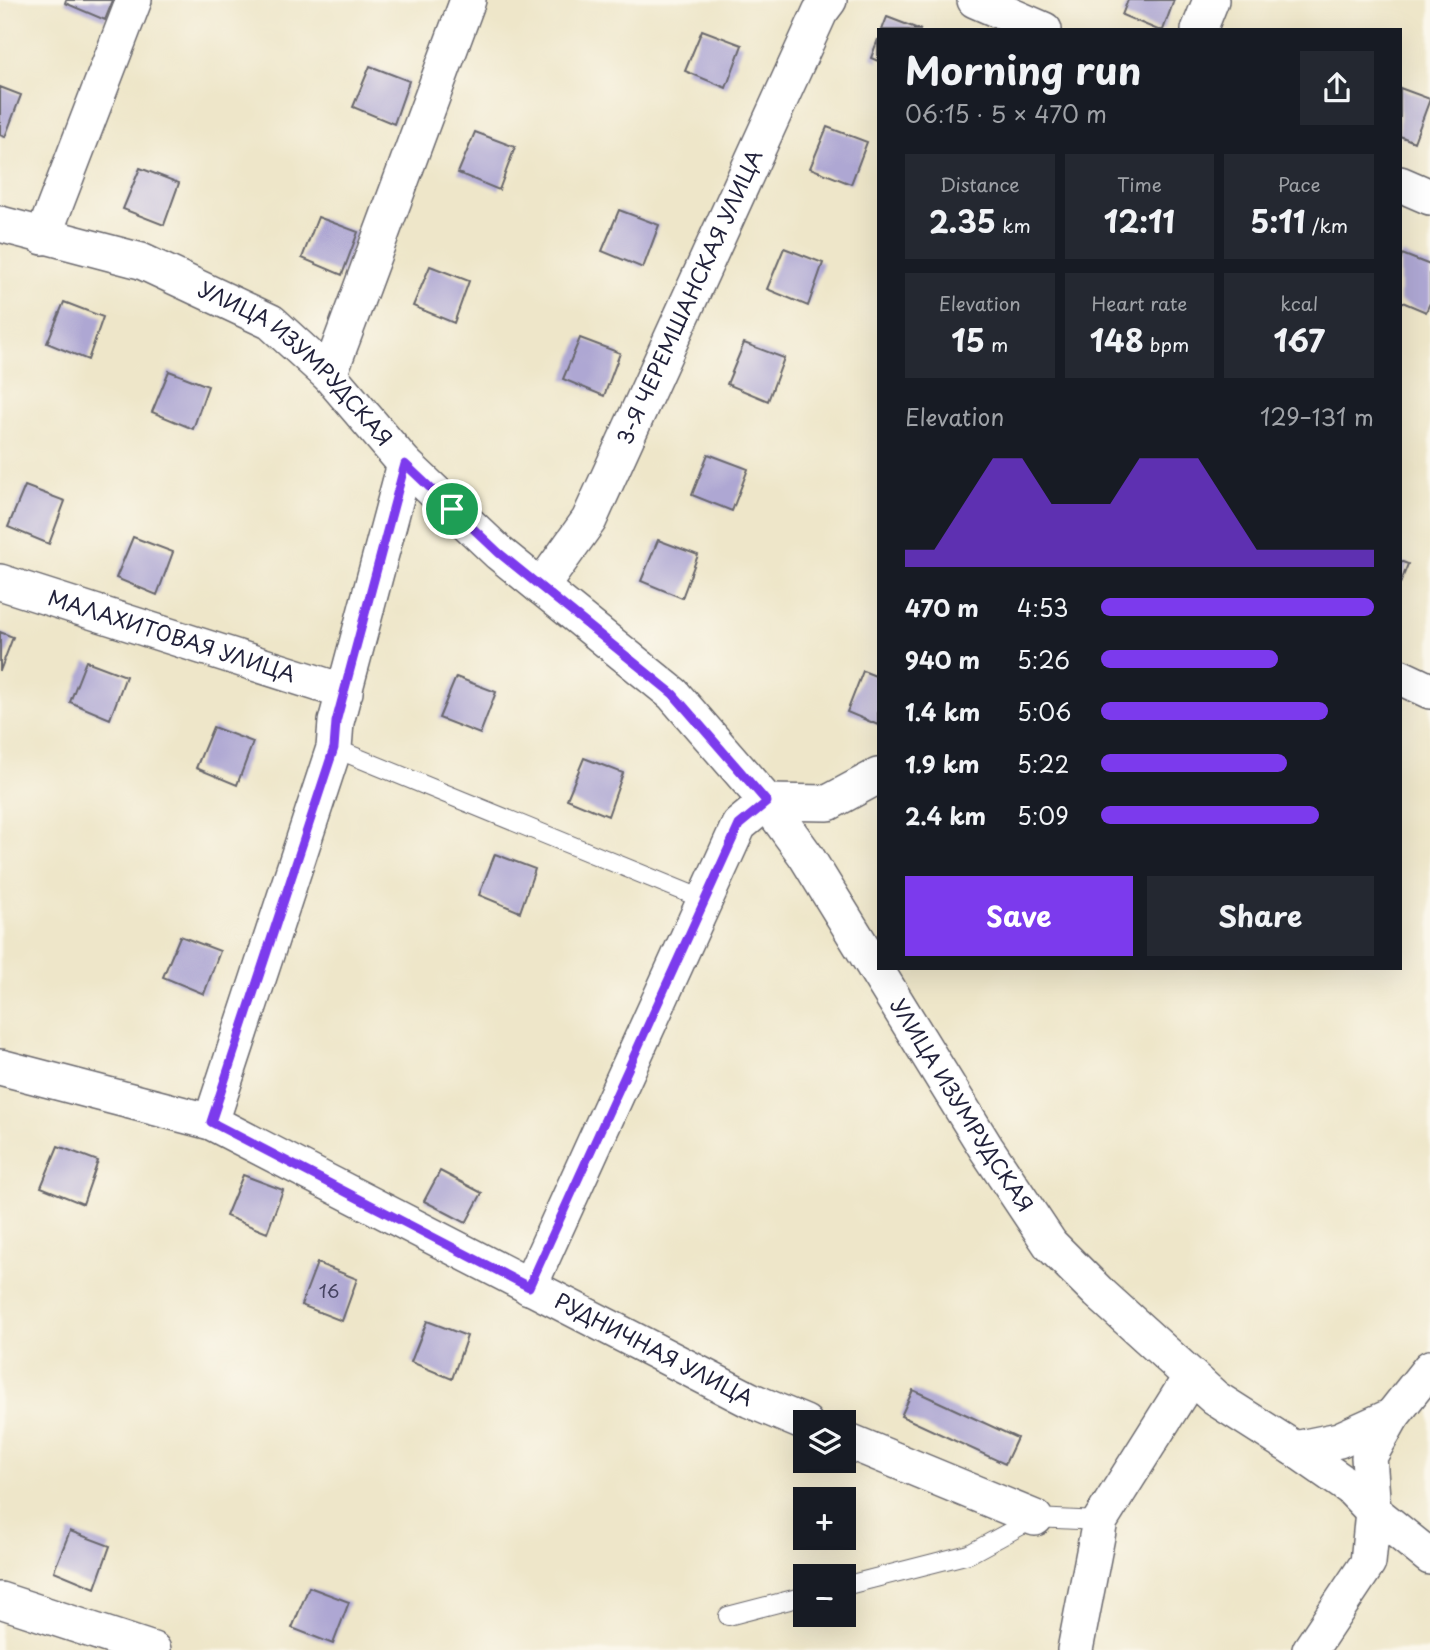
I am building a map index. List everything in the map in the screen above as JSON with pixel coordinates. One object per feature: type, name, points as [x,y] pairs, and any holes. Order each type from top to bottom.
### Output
[{"type":"street","points":[[43,237],[134,0]]},
{"type":"street","points":[[329,375],[468,0]]},
{"type":"street","name":"3-Я ЧЕРЕМШАНСКАЯ УЛИЦА","points":[[541,587],[589,520],[820,12],[829,0]]},
{"type":"street","points":[[975,0],[1039,28]]},
{"type":"street","points":[[1200,28],[1210,0]]},
{"type":"street","points":[[1402,185],[1430,197]]},
{"type":"street","name":"УЛИЦА ИЗУМРУДСКАЯ","points":[[0,224],[141,261],[271,322],[329,375],[405,464],[499,553],[673,694],[767,802],[806,856],[986,1148],[1050,1244],[1190,1378],[1215,1398],[1295,1448],[1351,1488],[1373,1511],[1430,1556]]},
{"type":"street","points":[[211,1122],[334,748],[336,722],[405,464]]},
{"type":"street","name":"МАЛАХИТОВАЯ УЛИЦА","points":[[0,582],[345,692]]},
{"type":"street","points":[[1402,678],[1430,691]]},
{"type":"street","points":[[529,1287],[739,825],[767,802],[828,803],[877,777]]},
{"type":"street","name":"РУДНИЧНАЯ УЛИЦА","points":[[0,1066],[211,1122],[750,1400],[793,1418]]},
{"type":"street","points":[[1310,1650],[1368,1563],[1373,1511],[1369,1457],[1392,1416],[1430,1368]]},
{"type":"street","points":[[1075,1650],[1100,1521],[1190,1378]]},
{"type":"street","points":[[1295,1448],[1339,1440],[1392,1416]]},
{"type":"street","points":[[856,1444],[1035,1518]]},
{"type":"street","points":[[0,1600],[153,1650]]},
{"type":"lane","points":[[334,748],[705,900]]},
{"type":"lane","points":[[856,1583],[969,1554],[1035,1518],[1100,1521]]},
{"type":"lane","points":[[728,1616],[793,1599]]},
{"type":"building","points":[[66,0],[113,0],[105,20],[65,3]]},
{"type":"building","points":[[1128,0],[1174,0],[1164,28],[1153,28],[1122,15]]},
{"type":"building","points":[[887,17],[916,28],[883,28]]},
{"type":"building","points":[[702,30],[742,45],[726,88],[685,71]]},
{"type":"building","points":[[877,42],[877,61],[871,58]]},
{"type":"building","points":[[370,66],[409,81],[394,124],[353,107]]},
{"type":"building","points":[[0,87],[21,95],[5,137],[0,135]]},
{"type":"building","points":[[1402,89],[1430,99],[1414,142],[1402,137]]},
{"type":"building","points":[[827,127],[867,142],[851,184],[810,168]]},
{"type":"building","points":[[475,132],[515,147],[499,190],[458,173]]},
{"type":"building","points":[[140,168],[179,183],[164,225],[123,209]]},
{"type":"building","points":[[619,210],[659,225],[643,268],[602,251]]},
{"type":"building","points":[[318,217],[358,232],[342,275],[302,258]]},
{"type":"building","points":[[784,248],[823,263],[808,306],[767,289]]},
{"type":"building","points":[[1402,254],[1430,265],[1430,303],[1426,312],[1402,302]]},
{"type":"building","points":[[430,266],[469,281],[454,323],[413,306]]},
{"type":"building","points":[[64,302],[103,317],[88,360],[47,343]]},
{"type":"building","points":[[580,338],[620,353],[604,396],[563,379]]},
{"type":"building","points":[[744,343],[784,358],[768,401],[727,384]]},
{"type":"building","points":[[169,371],[208,386],[193,429],[152,412]]},
{"type":"building","points":[[708,454],[748,469],[732,511],[692,495]]},
{"type":"building","points":[[25,486],[65,501],[49,544],[8,527]]},
{"type":"building","points":[[133,537],[173,552],[157,595],[116,578]]},
{"type":"building","points":[[658,540],[698,555],[682,598],[641,581]]},
{"type":"building","points":[[1402,562],[1408,564],[1402,579]]},
{"type":"building","points":[[0,632],[13,637],[0,671]]},
{"type":"building","points":[[86,661],[126,676],[110,719],[70,702]]},
{"type":"building","points":[[863,671],[877,677],[877,725],[847,712]]},
{"type":"building","points":[[456,677],[496,692],[480,734],[439,718]]},
{"type":"building","points":[[213,727],[253,742],[237,785],[196,768]]},
{"type":"building","points":[[584,758],[623,773],[608,816],[567,799]]},
{"type":"building","points":[[495,854],[535,869],[520,912],[479,895]]},
{"type":"building","points":[[180,936],[220,951],[204,994],[163,977]]},
{"type":"building","points":[[58,1146],[98,1161],[83,1204],[41,1187]]},
{"type":"building","points":[[440,1171],[482,1193],[466,1223],[424,1201]]},
{"type":"building","points":[[243,1175],[283,1190],[267,1233],[226,1216]]},
{"type":"building","points":[[317,1263],[357,1279],[342,1321],[301,1305]]},
{"type":"building","points":[[427,1321],[467,1336],[452,1379],[411,1362]]},
{"type":"building","points":[[913,1390],[1017,1438],[1005,1464],[901,1416]]},
{"type":"building","points":[[70,1531],[110,1546],[95,1588],[54,1571]]},
{"type":"building","points":[[309,1587],[349,1602],[333,1644],[292,1628]]},
{"type":"route","points":[[405,464],[452,509],[499,553],[673,694],[767,802],[739,825],[529,1287],[211,1122],[334,748],[336,722],[405,464]]}]
